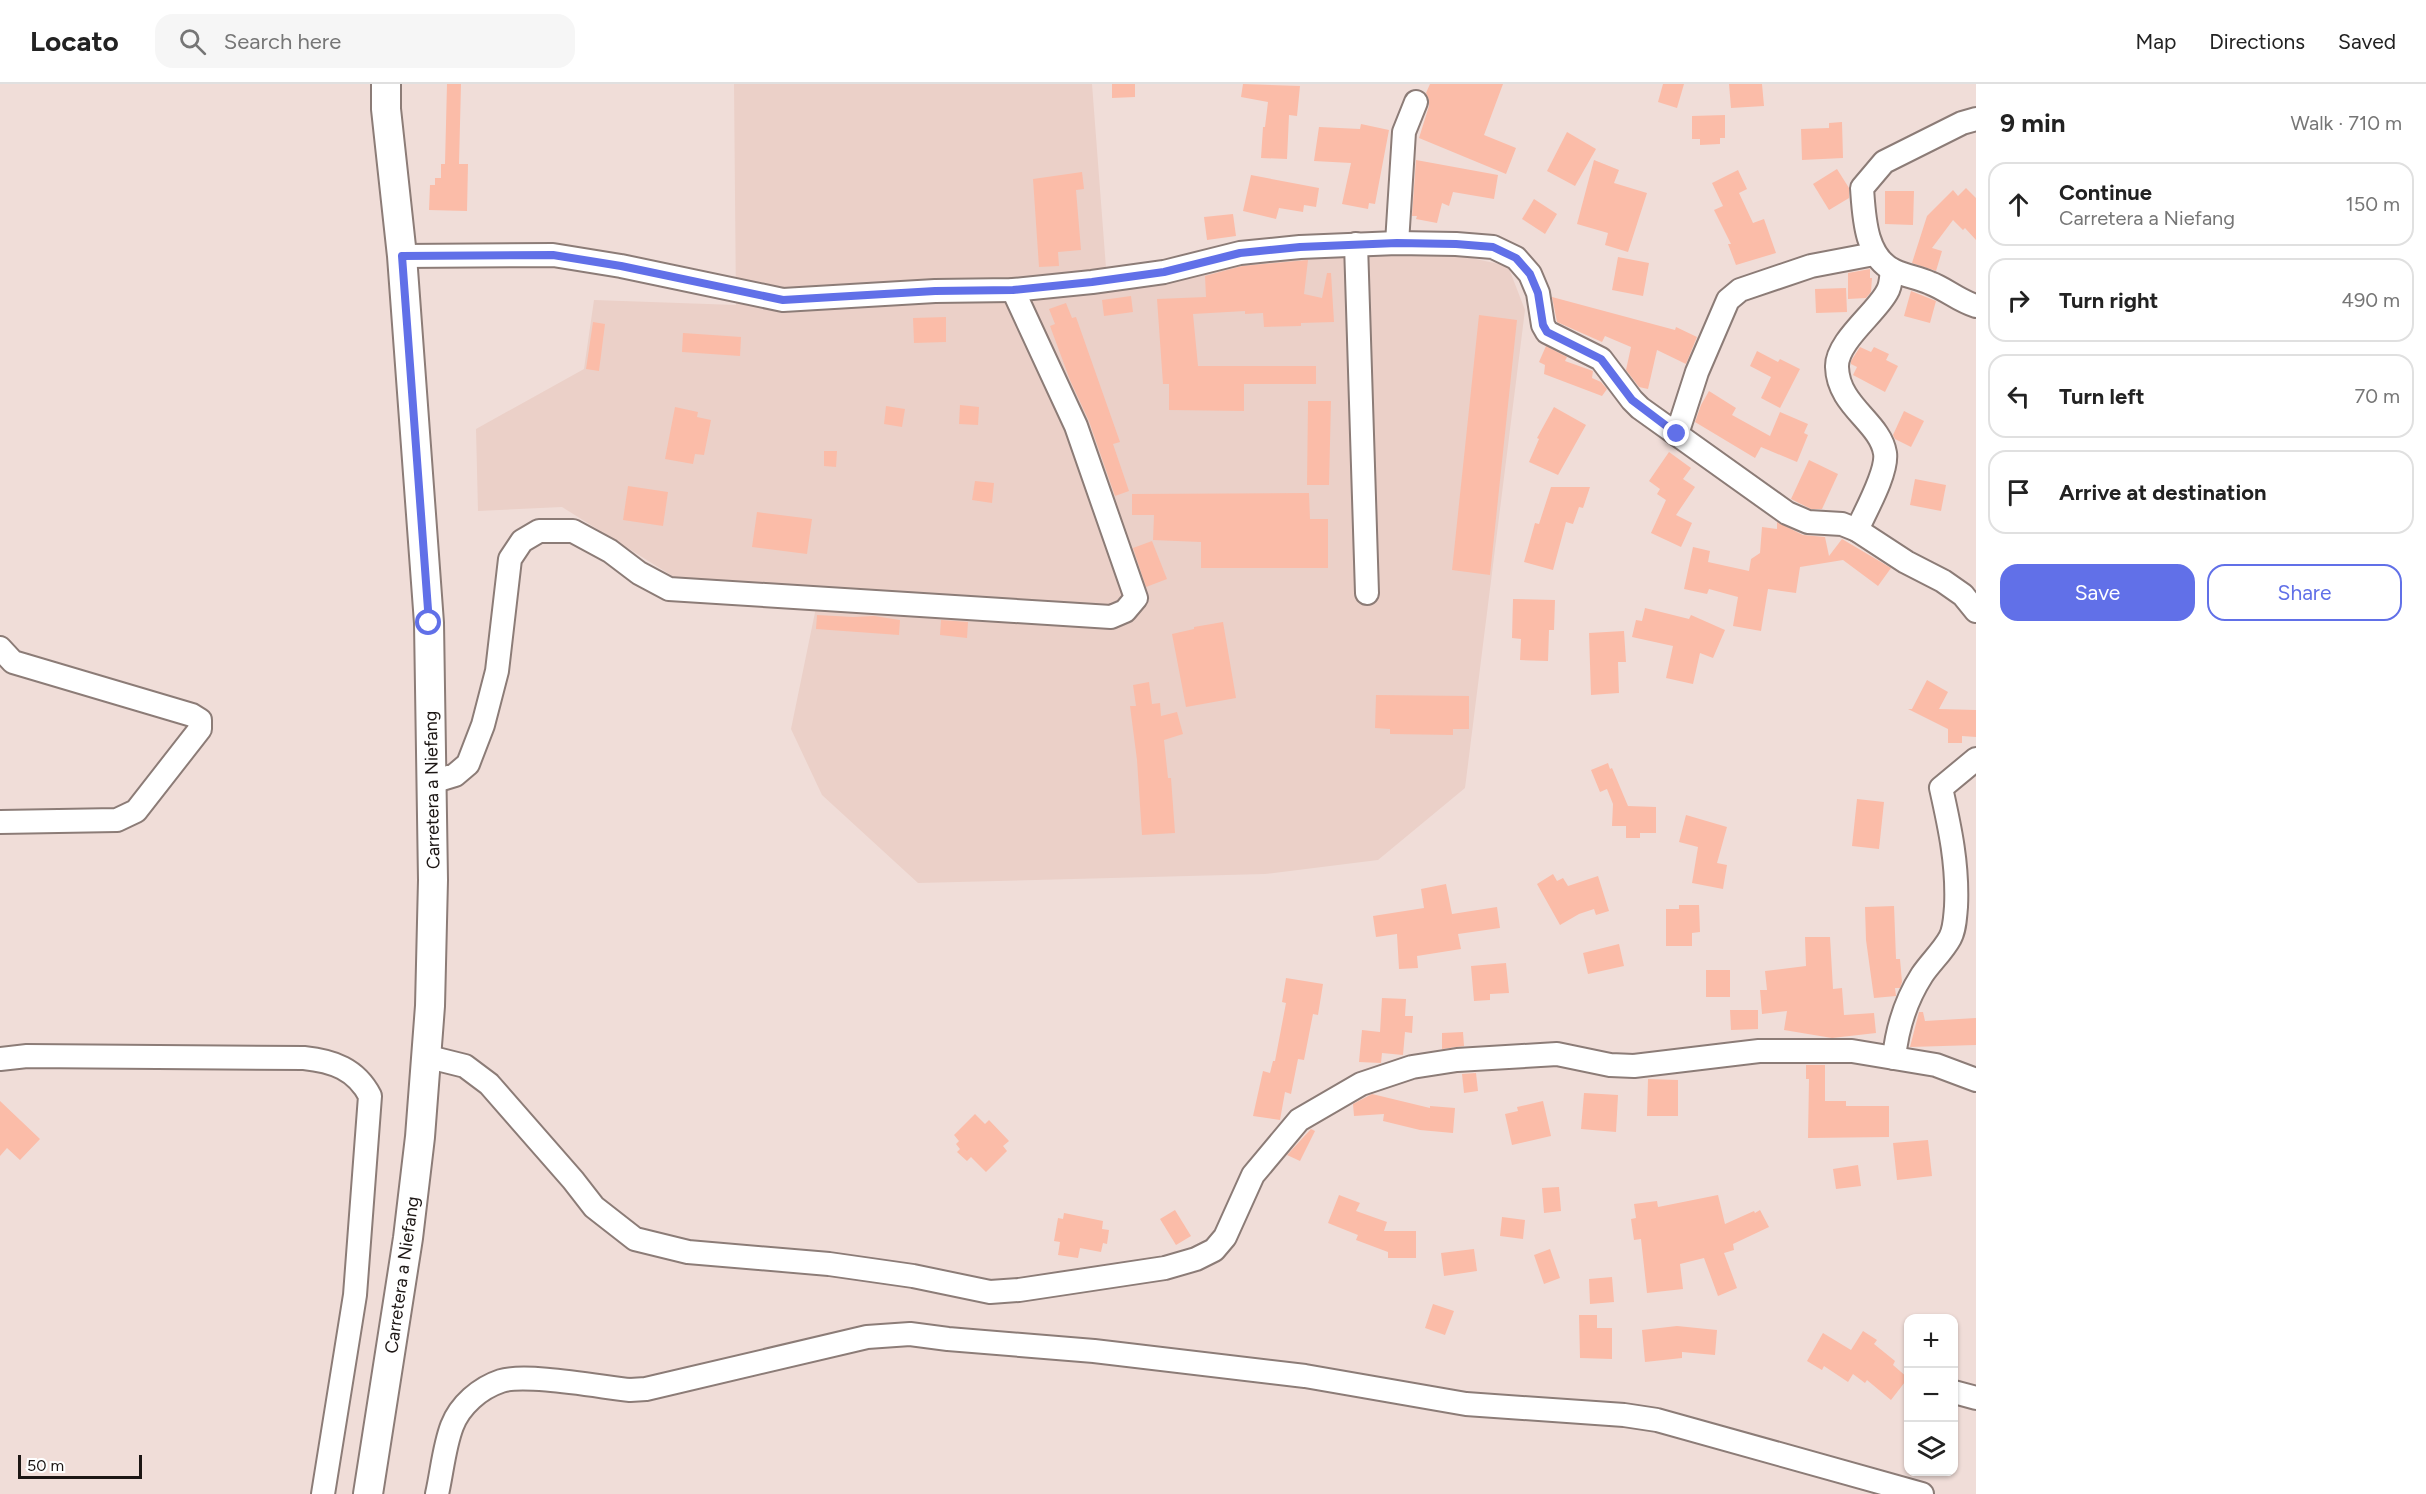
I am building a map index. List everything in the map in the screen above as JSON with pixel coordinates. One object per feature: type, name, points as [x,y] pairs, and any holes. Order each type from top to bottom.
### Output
[{"type":"main road","name":"Carretera a Niefang","points":[[368,1494],[408,1238],[420,1137],[430,1006],[434,880],[429,623],[402,256],[386,109],[386,84]]},
{"type":"street","points":[[1397,243],[1404,132],[1416,102]]},
{"type":"street","points":[[1976,119],[1962,123],[1884,162],[1862,188],[1864,220],[1874,254],[1892,270],[1933,284],[1965,303],[1976,306]]},
{"type":"street","points":[[402,256],[553,255],[621,266],[783,300],[935,291],[1013,290],[1164,272],[1240,253],[1356,244],[1397,243],[1493,247],[1516,258],[1530,274],[1538,293],[1543,325],[1547,332],[1601,359],[1632,400],[1677,434],[1787,513],[1808,522],[1842,524],[1857,530],[1906,562],[1963,594],[1976,611]]},
{"type":"street","points":[[1356,244],[1367,593]]},
{"type":"street","points":[[1677,434],[1697,372],[1728,300],[1740,290],[1812,266],[1874,254]]},
{"type":"street","points":[[1857,530],[1882,472],[1886,454],[1880,439],[1851,405],[1840,386],[1836,365],[1847,341],[1888,292],[1892,270]]},
{"type":"street","points":[[432,782],[456,775],[468,764],[483,725],[497,671],[510,559],[522,541],[539,531],[573,531],[610,551],[639,573],[669,589],[1111,617],[1125,611],[1136,598],[1099,490],[1076,426],[1013,290]]},
{"type":"street","points":[[0,648],[13,662],[192,716],[200,720],[200,729],[136,811],[128,817],[117,820],[0,822]]},
{"type":"street","points":[[1894,1058],[1897,1034],[1907,1005],[1921,977],[1951,937],[1955,921],[1957,881],[1953,839],[1941,788],[1976,759]]},
{"type":"street","points":[[425,1056],[465,1066],[489,1084],[594,1207],[635,1239],[688,1252],[829,1264],[913,1276],[990,1292],[1019,1290],[1165,1268],[1196,1259],[1214,1250],[1225,1237],[1253,1174],[1299,1120],[1361,1084],[1412,1067],[1458,1060],[1557,1054],[1610,1065],[1634,1066],[1759,1051],[1852,1051],[1936,1065],[1976,1080]]},
{"type":"street","points":[[0,1059],[27,1056],[304,1058],[344,1067],[366,1088],[370,1096],[355,1295],[322,1494]]},
{"type":"street","points":[[437,1494],[452,1427],[461,1408],[479,1392],[502,1380],[532,1379],[630,1390],[646,1389],[867,1337],[910,1334],[1094,1351],[1293,1375],[1466,1404],[1624,1415],[1657,1420],[1922,1494]]},
{"type":"street","points":[[1958,1393],[1976,1398]]},
{"type":"shaded area","points":[[734,84],[1092,84],[1106,268],[1331,253],[1453,254],[1508,266],[1525,310],[1465,788],[1378,860],[1265,874],[918,883],[822,795],[791,729],[820,588],[674,577],[562,507],[478,511],[476,429],[584,369],[594,300],[736,305]]},
{"type":"building","points":[[447,84],[461,84],[459,164],[468,164],[467,211],[429,210],[430,185],[435,185],[435,178],[441,178],[441,164],[445,164]]},
{"type":"building","points":[[1112,84],[1135,84],[1135,97],[1112,98]]},
{"type":"building","points":[[1243,84],[1300,86],[1297,116],[1289,115],[1287,159],[1261,158],[1263,127],[1265,127],[1268,102],[1241,97]]},
{"type":"building","points":[[1430,84],[1503,84],[1484,135],[1516,148],[1506,174],[1419,138],[1429,106],[1426,93]]},
{"type":"building","points":[[1663,84],[1684,84],[1677,108],[1658,102]]},
{"type":"building","points":[[1729,84],[1762,84],[1764,106],[1731,108]]},
{"type":"building","points":[[1725,115],[1725,138],[1720,138],[1720,144],[1700,145],[1700,139],[1692,139],[1692,116]]},
{"type":"building","points":[[1842,122],[1843,158],[1802,160],[1801,129],[1829,128],[1829,123]]},
{"type":"building","points":[[1361,124],[1389,130],[1375,204],[1369,203],[1368,209],[1342,204],[1351,163],[1314,161],[1319,127],[1360,129]]},
{"type":"building","points":[[1567,132],[1596,149],[1575,186],[1547,171]]},
{"type":"building","points":[[1416,160],[1498,175],[1494,199],[1453,192],[1449,206],[1442,203],[1437,223],[1416,219],[1417,216],[1412,216]]},
{"type":"building","points":[[1594,160],[1619,170],[1614,183],[1647,193],[1628,252],[1605,245],[1608,233],[1577,224]]},
{"type":"building","points":[[1837,169],[1849,188],[1849,198],[1829,210],[1813,184]]},
{"type":"building","points":[[1738,170],[1747,189],[1739,193],[1753,223],[1764,219],[1776,253],[1736,265],[1728,244],[1731,244],[1714,210],[1723,206],[1712,183]]},
{"type":"building","points":[[1082,172],[1084,189],[1076,190],[1081,250],[1058,252],[1059,266],[1039,267],[1033,179]]},
{"type":"building","points":[[1251,175],[1319,188],[1316,207],[1304,205],[1303,212],[1279,208],[1276,219],[1243,211]]},
{"type":"building","points":[[1966,188],[1976,198],[1976,240],[1965,228],[1963,230],[1953,220],[1932,248],[1942,251],[1936,271],[1912,263],[1927,216],[1953,190],[1958,196]]},
{"type":"building","points":[[1885,191],[1914,191],[1913,225],[1885,224]]},
{"type":"building","points":[[1534,199],[1557,214],[1545,234],[1522,219]]},
{"type":"building","points":[[1233,214],[1236,236],[1207,240],[1204,217]]},
{"type":"building","points":[[1618,257],[1649,263],[1643,296],[1612,290]]},
{"type":"building","points":[[1308,260],[1304,294],[1322,298],[1327,273],[1331,273],[1334,322],[1264,327],[1263,313],[1245,314],[1245,311],[1193,314],[1198,366],[1316,366],[1316,384],[1244,384],[1244,411],[1169,410],[1169,384],[1163,384],[1157,299],[1206,297],[1205,276],[1242,266]]},
{"type":"building","points":[[1870,269],[1871,292],[1866,298],[1848,299],[1848,273]]},
{"type":"building","points":[[1846,288],[1847,312],[1816,313],[1815,289]]},
{"type":"building","points":[[1911,291],[1936,301],[1930,323],[1904,316]]},
{"type":"building","points":[[1131,296],[1133,312],[1104,316],[1102,300]]},
{"type":"building","points":[[1552,297],[1675,330],[1676,327],[1697,337],[1686,364],[1657,350],[1648,389],[1639,387],[1626,370],[1631,347],[1605,336],[1602,342],[1557,322]]},
{"type":"building","points":[[1066,303],[1072,318],[1076,317],[1120,442],[1113,444],[1129,491],[1115,496],[1089,421],[1070,380],[1050,326],[1055,324],[1049,309]]},
{"type":"building","points":[[1479,315],[1517,320],[1490,575],[1452,570]]},
{"type":"building","points":[[946,317],[946,342],[914,343],[913,318]]},
{"type":"building","points":[[593,322],[605,324],[599,371],[586,369]]},
{"type":"building","points":[[683,333],[741,337],[740,356],[682,352]]},
{"type":"building","points":[[1546,346],[1567,357],[1565,361],[1593,371],[1592,378],[1601,382],[1607,389],[1602,396],[1544,374],[1545,365],[1539,362]]},
{"type":"building","points":[[1860,347],[1871,352],[1874,347],[1889,354],[1886,360],[1898,366],[1885,392],[1853,375],[1857,367],[1851,364],[1851,361]]},
{"type":"building","points":[[1757,351],[1778,362],[1780,359],[1800,369],[1780,408],[1761,398],[1771,377],[1750,366]]},
{"type":"building","points":[[1709,391],[1736,408],[1732,415],[1770,436],[1780,412],[1808,424],[1804,433],[1808,435],[1797,462],[1761,447],[1755,458],[1695,422]]},
{"type":"building","points":[[1308,401],[1331,401],[1329,485],[1307,485]]},
{"type":"building","points":[[960,405],[979,407],[978,425],[959,424]]},
{"type":"building","points":[[886,406],[905,409],[902,427],[884,424]]},
{"type":"building","points":[[675,407],[698,412],[697,417],[711,420],[704,455],[695,454],[693,464],[665,459]]},
{"type":"building","points":[[1554,407],[1586,425],[1558,475],[1529,462],[1539,439],[1537,438]]},
{"type":"building","points":[[1904,411],[1924,421],[1911,447],[1895,439],[1893,435]]},
{"type":"building","points":[[824,451],[837,451],[836,467],[824,466]]},
{"type":"building","points":[[1669,452],[1691,468],[1683,479],[1695,487],[1676,515],[1692,523],[1681,547],[1651,533],[1666,500],[1657,494],[1660,489],[1649,481]]},
{"type":"building","points":[[1809,460],[1838,474],[1822,509],[1811,509],[1791,499]]},
{"type":"building","points":[[1915,479],[1946,485],[1941,511],[1910,505]]},
{"type":"building","points":[[975,481],[994,483],[992,503],[972,500]]},
{"type":"building","points":[[628,486],[668,492],[663,526],[623,520]]},
{"type":"building","points":[[1551,487],[1590,487],[1583,508],[1579,507],[1573,524],[1566,522],[1553,570],[1524,562],[1535,523],[1539,524]]},
{"type":"building","points":[[1309,493],[1310,519],[1328,519],[1328,568],[1201,568],[1201,542],[1153,540],[1154,515],[1132,515],[1132,494]]},
{"type":"building","points":[[757,512],[812,519],[807,554],[752,547]]},
{"type":"building","points":[[1777,522],[1803,535],[1825,537],[1829,556],[1842,539],[1891,568],[1878,586],[1843,560],[1800,567],[1796,593],[1768,589],[1761,631],[1733,626],[1738,597],[1709,589],[1707,594],[1684,589],[1693,547],[1710,551],[1708,562],[1749,571],[1751,559],[1760,553],[1762,527],[1777,529]]},
{"type":"building","points":[[1152,541],[1167,579],[1146,587],[1133,548]]},
{"type":"building","points":[[1513,599],[1555,600],[1554,630],[1549,630],[1548,661],[1520,660],[1521,639],[1512,638]]},
{"type":"building","points":[[1645,608],[1689,619],[1691,615],[1725,630],[1713,658],[1700,653],[1693,684],[1666,678],[1673,646],[1632,637],[1636,620],[1642,621]]},
{"type":"building","points":[[817,615],[874,616],[900,620],[899,635],[816,629]]},
{"type":"building","points":[[941,620],[968,622],[967,638],[940,635]]},
{"type":"building","points":[[1223,622],[1236,698],[1186,707],[1172,634]]},
{"type":"building","points":[[1624,631],[1626,662],[1618,662],[1619,693],[1591,695],[1589,633]]},
{"type":"building","points":[[1927,680],[1948,692],[1939,709],[1976,710],[1976,737],[1962,736],[1962,743],[1948,743],[1948,729],[1908,709],[1912,709]]},
{"type":"building","points":[[1149,682],[1152,704],[1160,703],[1161,716],[1177,712],[1183,734],[1164,740],[1168,778],[1171,778],[1175,833],[1142,835],[1137,760],[1130,706],[1136,706],[1133,685]]},
{"type":"building","points":[[1376,695],[1469,696],[1469,729],[1453,729],[1453,735],[1390,734],[1390,729],[1375,728]]},
{"type":"building","points":[[1608,763],[1628,806],[1656,807],[1656,833],[1640,833],[1640,838],[1626,838],[1626,826],[1612,826],[1613,804],[1607,789],[1600,792],[1591,770]]},
{"type":"building","points":[[1857,799],[1884,802],[1879,849],[1852,846]]},
{"type":"building","points":[[1686,815],[1727,827],[1717,863],[1727,865],[1723,889],[1692,883],[1698,847],[1679,842]]},
{"type":"building","points":[[1553,874],[1557,881],[1563,878],[1568,886],[1598,876],[1609,911],[1596,915],[1594,909],[1579,914],[1560,925],[1537,884]]},
{"type":"building","points":[[1446,884],[1452,914],[1497,907],[1500,928],[1458,934],[1461,949],[1417,956],[1418,968],[1399,969],[1397,934],[1376,937],[1373,916],[1424,908],[1421,889]]},
{"type":"building","points":[[1679,905],[1699,905],[1700,932],[1692,933],[1692,946],[1666,946],[1666,909],[1679,909]]},
{"type":"building","points":[[1894,906],[1896,959],[1900,959],[1902,982],[1900,988],[1895,988],[1896,996],[1874,998],[1866,940],[1865,907]]},
{"type":"building","points":[[1805,937],[1830,937],[1833,989],[1842,988],[1844,1015],[1874,1013],[1876,1033],[1832,1038],[1784,1030],[1787,1011],[1762,1014],[1760,990],[1767,990],[1765,971],[1806,966]]},
{"type":"building","points":[[1619,944],[1624,966],[1588,974],[1583,953]]},
{"type":"building","points":[[1506,963],[1509,993],[1490,994],[1490,1000],[1474,1001],[1471,966]]},
{"type":"building","points":[[1706,970],[1730,970],[1730,997],[1706,997]]},
{"type":"building","points":[[1286,978],[1323,984],[1318,1015],[1313,1014],[1304,1060],[1298,1059],[1291,1094],[1285,1092],[1280,1120],[1253,1116],[1263,1071],[1270,1073],[1273,1061],[1275,1061],[1286,1003],[1282,1002]]},
{"type":"building","points":[[1382,998],[1406,999],[1405,1016],[1413,1016],[1412,1033],[1405,1032],[1403,1055],[1382,1053],[1381,1063],[1359,1062],[1362,1030],[1380,1032]]},
{"type":"building","points":[[1730,1010],[1758,1010],[1758,1029],[1731,1030]]},
{"type":"building","points":[[1919,1012],[1923,1012],[1925,1021],[1976,1018],[1976,1045],[1910,1047]]},
{"type":"building","points":[[1463,1032],[1464,1046],[1442,1049],[1442,1033]]},
{"type":"building","points":[[1806,1065],[1825,1065],[1825,1101],[1846,1101],[1846,1106],[1889,1106],[1889,1137],[1808,1138],[1809,1079],[1806,1079]]},
{"type":"building","points":[[1476,1073],[1478,1091],[1464,1093],[1462,1074]]},
{"type":"building","points":[[1648,1079],[1678,1080],[1678,1116],[1647,1116]]},
{"type":"building","points":[[1584,1093],[1618,1095],[1616,1132],[1581,1129]]},
{"type":"building","points":[[1372,1094],[1430,1108],[1430,1106],[1455,1108],[1453,1133],[1420,1130],[1383,1121],[1384,1114],[1354,1116],[1353,1104]]},
{"type":"building","points":[[0,1101],[40,1139],[20,1160],[7,1148],[0,1156]]},
{"type":"building","points":[[1543,1101],[1551,1136],[1512,1145],[1505,1114],[1518,1111],[1517,1107]]},
{"type":"building","points":[[975,1114],[985,1124],[989,1120],[1009,1141],[1003,1146],[1007,1151],[986,1172],[971,1157],[967,1161],[957,1152],[960,1149],[956,1144],[959,1141],[954,1135]]},
{"type":"building","points":[[1311,1129],[1315,1131],[1300,1161],[1287,1155]]},
{"type":"building","points":[[1928,1140],[1932,1176],[1897,1180],[1893,1143]]},
{"type":"building","points":[[1858,1165],[1861,1186],[1836,1189],[1833,1169]]},
{"type":"building","points":[[1559,1187],[1561,1211],[1544,1213],[1542,1188]]},
{"type":"building","points":[[1339,1195],[1360,1203],[1356,1211],[1387,1222],[1384,1231],[1416,1231],[1416,1258],[1388,1258],[1388,1252],[1356,1240],[1358,1235],[1328,1223]]},
{"type":"building","points":[[1718,1195],[1725,1224],[1760,1210],[1769,1227],[1733,1244],[1734,1250],[1724,1253],[1737,1288],[1718,1296],[1704,1258],[1680,1264],[1683,1289],[1647,1293],[1641,1239],[1634,1240],[1631,1219],[1636,1218],[1634,1204],[1657,1201],[1658,1207]]},
{"type":"building","points":[[1175,1210],[1191,1236],[1176,1245],[1160,1219]]},
{"type":"building","points":[[1064,1213],[1103,1221],[1102,1229],[1109,1230],[1107,1244],[1103,1243],[1101,1252],[1080,1248],[1078,1258],[1058,1255],[1060,1242],[1054,1241],[1058,1218],[1063,1219]]},
{"type":"building","points":[[1502,1217],[1525,1220],[1523,1239],[1500,1236]]},
{"type":"building","points":[[1474,1249],[1477,1271],[1444,1276],[1441,1253]]},
{"type":"building","points":[[1550,1249],[1560,1278],[1544,1284],[1534,1255]]},
{"type":"building","points":[[1612,1277],[1614,1302],[1590,1304],[1589,1279]]},
{"type":"building","points":[[1433,1304],[1454,1311],[1445,1335],[1425,1328]]},
{"type":"building","points":[[1579,1315],[1597,1315],[1597,1328],[1612,1328],[1612,1359],[1580,1358]]},
{"type":"building","points":[[1677,1326],[1717,1330],[1715,1355],[1682,1352],[1682,1358],[1645,1362],[1642,1330]]},
{"type":"building","points":[[1863,1331],[1877,1340],[1874,1344],[1895,1361],[1893,1365],[1904,1375],[1904,1383],[1891,1400],[1867,1380],[1865,1383],[1853,1374],[1848,1382],[1824,1366],[1822,1370],[1807,1361],[1823,1333],[1851,1350]]},
{"type":"route","points":[[429,623],[414,444],[402,256],[553,255],[621,266],[768,299],[783,300],[935,291],[1013,290],[1092,282],[1164,272],[1240,253],[1300,247],[1397,243],[1493,247],[1516,258],[1530,274],[1538,293],[1543,325],[1547,332],[1601,359],[1640,408],[1677,434]]}]
